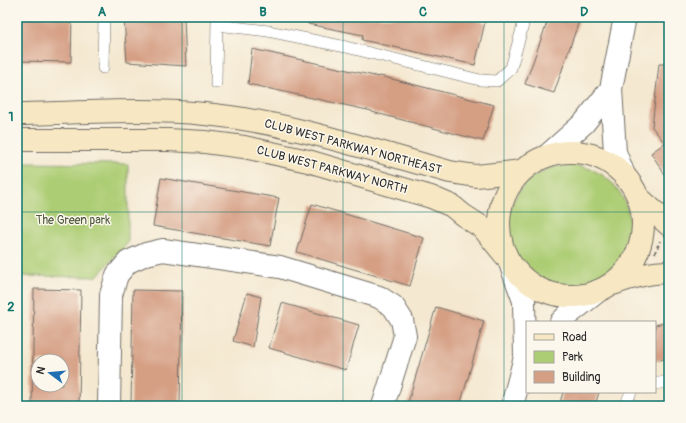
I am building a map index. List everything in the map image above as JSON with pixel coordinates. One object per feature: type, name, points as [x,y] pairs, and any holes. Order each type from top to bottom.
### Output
[{"type":"street","points":[[561,321],[626,271],[636,255],[642,236],[643,217],[638,198],[624,175],[615,152],[611,89],[625,17]]},
{"type":"street","points":[[548,156],[584,123],[611,89]]},
{"type":"street","name":"CLUB WEST PARKWAY NORTHEAST","points":[[17,114],[170,111],[206,114],[250,120],[295,129],[450,172],[476,176],[522,171]]},
{"type":"street","name":"CLUB WEST PARKWAY NORTH","points":[[17,140],[168,140],[205,142],[244,147],[277,154],[431,196],[452,206],[462,215],[483,228],[527,282],[549,294],[574,297],[605,288]]},
{"type":"street","points":[[512,406],[526,356],[524,301],[499,238],[498,219],[502,201],[510,185],[522,171],[534,162],[548,156],[568,152],[589,154],[608,162],[624,175]]},
{"type":"street","points":[[638,198],[669,225]]},
{"type":"street","points":[[109,406],[112,295],[117,275],[128,262],[146,254],[163,250],[280,267],[379,297],[393,306],[402,320],[405,336],[383,406]]},
{"type":"street","points":[[605,288],[641,274],[669,272]]},
{"type":"lane","points":[[103,68],[104,17]]},
{"type":"lane","points":[[216,83],[217,21],[346,46],[480,80],[497,81],[511,68],[524,17]]},
{"type":"lane","points":[[656,384],[669,381]]},
{"type":"lane","points":[[627,405],[631,393]]},
{"type":"green space","name":"The Green park","points":[[17,163],[128,164],[128,243],[96,277],[17,276]]},
{"type":"green space","points":[[569,165],[592,169],[603,175],[612,183],[620,192],[626,203],[630,226],[626,249],[620,260],[612,269],[603,277],[592,283],[569,287],[546,283],[535,277],[526,269],[518,260],[512,249],[508,226],[512,203],[518,192],[526,183],[535,175],[546,169]]},
{"type":"building","points":[[17,17],[72,17],[71,62],[17,61]]},
{"type":"building","points":[[124,17],[184,17],[186,66],[127,62]]},
{"type":"building","points":[[308,17],[461,17],[485,22],[475,65],[362,40],[363,35],[308,24]]},
{"type":"building","points":[[549,17],[570,17],[579,21],[554,93],[525,84]]},
{"type":"building","points":[[252,49],[380,76],[494,105],[483,141],[372,111],[248,84]]},
{"type":"building","points":[[659,64],[669,64],[669,181],[651,153],[665,143],[652,127]]},
{"type":"building","points":[[161,178],[279,198],[270,246],[153,226]]},
{"type":"building","points":[[312,204],[424,238],[410,286],[297,252]]},
{"type":"building","points":[[34,289],[81,290],[79,406],[32,406],[32,393],[70,393],[70,353],[33,353]]},
{"type":"building","points":[[133,290],[182,291],[180,406],[131,406]]},
{"type":"building","points":[[247,293],[261,297],[253,347],[233,341]]},
{"type":"building","points":[[282,303],[359,325],[346,370],[269,348]]},
{"type":"building","points":[[436,307],[484,321],[460,406],[407,406]]},
{"type":"building","points":[[669,322],[669,358],[656,361],[656,325]]},
{"type":"building","points":[[563,393],[599,393],[595,406],[559,406]]}]
